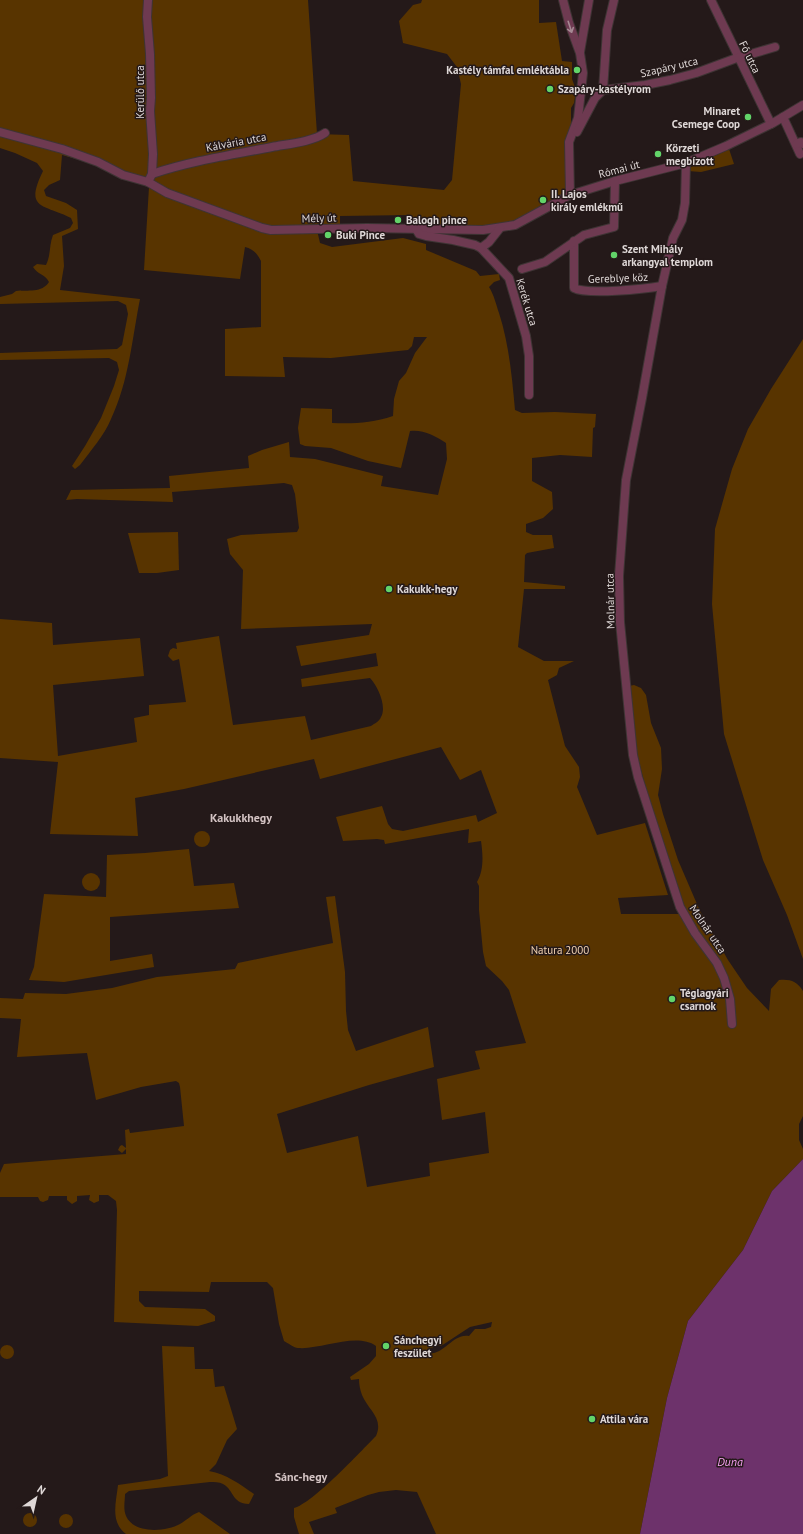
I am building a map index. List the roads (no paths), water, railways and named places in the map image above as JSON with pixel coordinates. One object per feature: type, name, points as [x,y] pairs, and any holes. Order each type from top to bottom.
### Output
[{"type":"street","name":"Kerülő utca","points":[[148,0],[147,17],[151,91],[150,111],[153,145],[150,178]]},
{"type":"street","points":[[563,0],[569,23],[580,53],[583,83],[578,118],[569,144],[570,195]]},
{"type":"street","points":[[580,53],[589,0]]},
{"type":"street","points":[[569,144],[582,124],[595,98],[603,90],[607,30],[614,0]]},
{"type":"street","name":"Fő utca","points":[[711,0],[770,124]]},
{"type":"street","name":"Szapáry utca","points":[[603,90],[645,85],[696,74],[738,58],[774,47]]},
{"type":"street","name":"Római út","points":[[500,228],[524,221],[570,195],[615,181],[686,163],[726,146],[770,124],[803,105]]},
{"type":"street","points":[[783,117],[799,144],[800,154]]},
{"type":"street","name":"Mély út","points":[[0,132],[62,149],[98,162],[123,175],[150,178],[167,193],[254,226],[266,229],[367,228],[477,230],[500,228]]},
{"type":"street","name":"Kálvária utca","points":[[150,178],[192,162],[293,143],[321,136],[325,133]]},
{"type":"street","name":"Molnár utca","points":[[686,163],[685,203],[682,220],[673,238],[662,286],[626,480],[619,576],[621,630],[633,755],[638,777],[680,907],[695,933],[717,963],[724,978],[730,999],[732,1024]]},
{"type":"street","points":[[522,269],[545,262],[584,235],[614,227],[615,181]]},
{"type":"street","points":[[481,248],[489,242],[500,228]]},
{"type":"street","name":"Kerék utca","points":[[416,229],[419,234],[453,240],[475,245],[481,248],[510,278],[526,336],[529,356],[529,395]]},
{"type":"street","name":"Gereblye köz","points":[[574,241],[574,288],[586,290],[621,290],[662,286]]},
{"type":"water","name":"Duna","points":[[803,1159],[803,1534],[640,1534],[667,1398],[688,1321],[743,1250],[772,1191]]},
{"type":"place","name":"Kastély támfal emléktábla","points":[[577,70]]},
{"type":"place","name":"Szapáry-kastélyrom","points":[[550,89]]},
{"type":"place","name":"Minaret Csemege Coop","points":[[748,117]]},
{"type":"place","name":"Körzeti megbízott","points":[[658,154]]},
{"type":"place","name":"II. Lajos király emlékmű","points":[[543,200]]},
{"type":"place","name":"Balogh pince","points":[[398,220]]},
{"type":"place","name":"Buki Pince","points":[[328,235]]},
{"type":"place","name":"Szent Mihály arkangyal templom","points":[[614,255]]},
{"type":"place","name":"Kakukk-hegy","points":[[389,589]]},
{"type":"place","name":"Téglagyári csarnok","points":[[672,999]]},
{"type":"place","name":"Sánchegyi feszület","points":[[386,1346]]},
{"type":"place","name":"Attila vára","points":[[592,1419]]},
{"type":"district","name":"Kakukkhegy","points":[[241,817]]},
{"type":"district","name":"Sánc-hegy","points":[[301,1476]]},
{"type":"park label","name":"Natura 2000","points":[[560,950]]}]
